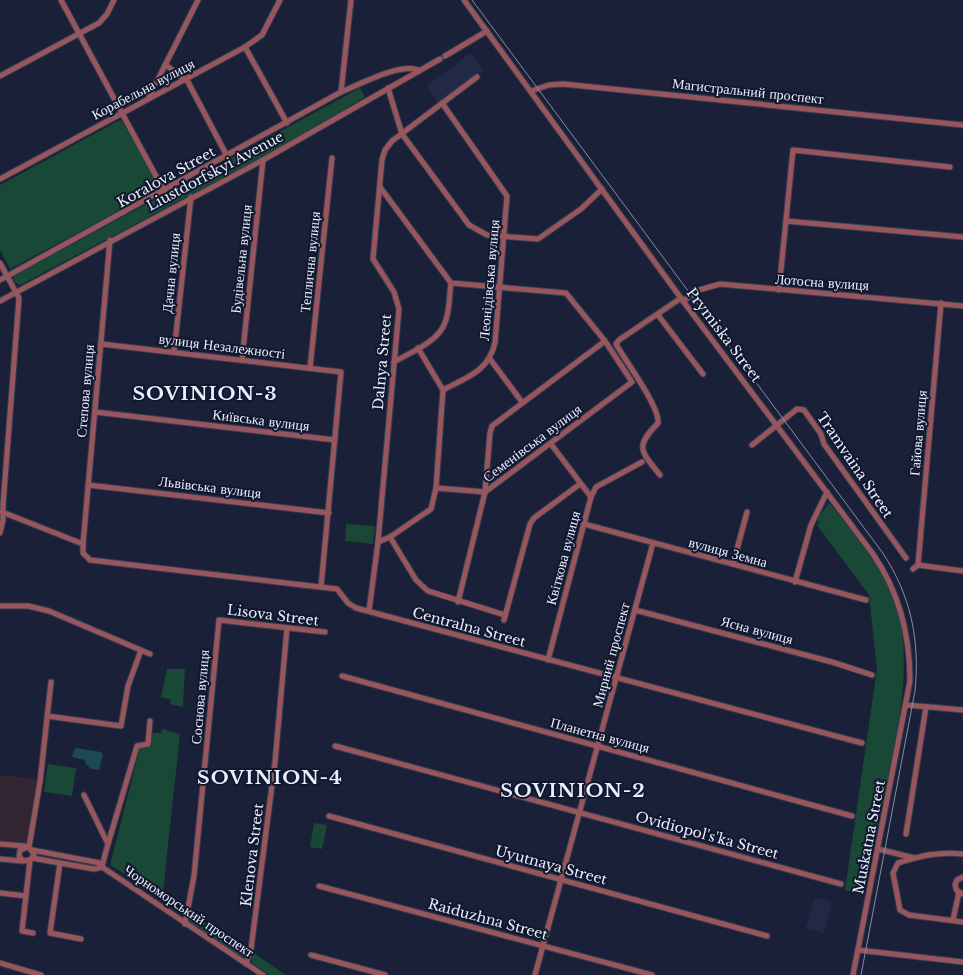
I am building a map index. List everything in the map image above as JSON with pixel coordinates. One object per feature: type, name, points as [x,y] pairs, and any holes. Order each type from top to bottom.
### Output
[{"type":"street","points":[[61,0],[164,191]]},
{"type":"street","points":[[0,76],[79,34],[103,19],[114,0]]},
{"type":"street","points":[[149,97],[198,0]]},
{"type":"street","name":"Корабельна вулиця","points":[[0,179],[149,97],[245,47],[262,35],[280,0]]},
{"type":"street","points":[[341,92],[351,0]]},
{"type":"street","name":"Prymiska Street","points":[[464,0],[682,299],[873,554],[894,590],[908,643],[910,681],[907,704]]},
{"type":"street","name":"Liustdorfskyi Avenue","points":[[0,301],[110,240],[263,160],[487,31]]},
{"type":"street","points":[[245,47],[287,123]]},
{"type":"street","points":[[166,65],[188,82],[227,156]]},
{"type":"street","name":"Koralova Street","points":[[0,280],[341,92],[394,71],[406,68],[419,70]]},
{"type":"street","name":"Dalnya Street","points":[[369,612],[378,542],[398,302],[373,259],[385,150],[392,141],[476,77]]},
{"type":"street","name":"Магистральний проспект","points":[[531,91],[563,84],[963,125]]},
{"type":"street","points":[[388,88],[402,134],[469,226],[483,234],[533,239],[542,237],[580,209],[602,189]]},
{"type":"street","name":"Леонідівська вулиця","points":[[442,103],[506,192],[508,200],[495,343],[490,359],[482,369],[443,390]]},
{"type":"street","points":[[779,290],[793,150],[950,167]]},
{"type":"street","name":"Теплична вулиця","points":[[310,368],[332,158]]},
{"type":"street","name":"Будівельна вулиця","points":[[242,360],[263,160]]},
{"type":"street","points":[[380,187],[451,283],[444,325],[436,336],[394,362]]},
{"type":"street","name":"Дачна вулиця","points":[[174,352],[191,197]]},
{"type":"street","points":[[786,221],[963,237]]},
{"type":"street","name":"Степова вулиця","points":[[82,544],[110,240]]},
{"type":"street","points":[[0,263],[17,291],[19,298],[0,533]]},
{"type":"street","points":[[451,283],[566,293],[605,341],[495,422],[491,429],[485,492],[458,602]]},
{"type":"street","name":"Лотосна вулиця","points":[[660,475],[646,458],[642,445],[644,437],[658,422],[658,416],[646,391],[616,344],[619,340],[682,299],[700,290],[720,284],[963,306]]},
{"type":"street","name":"Гайова вулиця","points":[[941,303],[915,567],[963,570]]},
{"type":"street","points":[[658,315],[702,374]]},
{"type":"street","name":"Семенівська вулиця","points":[[436,488],[485,492],[632,382],[605,341]]},
{"type":"street","name":"вулиця Незалежності","points":[[101,344],[341,372],[335,440]]},
{"type":"street","points":[[378,542],[390,537],[428,513],[433,505],[436,488],[443,390],[418,348]]},
{"type":"street","points":[[490,359],[522,402]]},
{"type":"street","name":"Tramvaina Street","points":[[777,424],[798,408],[804,410],[821,434],[824,444],[906,558]]},
{"type":"street","name":"Київська вулиця","points":[[95,412],[335,440]]},
{"type":"street","points":[[752,446],[777,424]]},
{"type":"street","points":[[321,587],[335,440]]},
{"type":"street","name":"Квіткова вулиця","points":[[548,660],[591,497],[551,444]]},
{"type":"street","points":[[591,497],[596,487],[642,462]]},
{"type":"street","name":"Львівська вулиця","points":[[88,484],[329,513]]},
{"type":"street","points":[[390,537],[422,587],[434,594],[504,617],[530,524],[534,518],[580,484]]},
{"type":"street","points":[[796,582],[811,525],[827,492]]},
{"type":"street","points":[[1,512],[82,544]]},
{"type":"street","points":[[733,564],[747,512]]},
{"type":"street","name":"вулиця Земна","points":[[584,524],[866,600]]},
{"type":"street","name":"Мирний проспект","points":[[535,975],[653,543]]},
{"type":"street","name":"Centralna Street","points":[[82,544],[86,557],[94,561],[337,589],[351,605],[369,612],[862,743]]},
{"type":"street","points":[[0,606],[28,606],[49,611],[150,654]]},
{"type":"street","name":"Ясна вулиця","points":[[634,610],[872,674]]},
{"type":"street","name":"Lisova Street","points":[[219,620],[325,632]]},
{"type":"street","name":"Соснова вулиця","points":[[185,924],[194,876],[219,620]]},
{"type":"street","name":"Klenova Street","points":[[246,964],[251,950],[275,762],[287,628]]},
{"type":"street","points":[[48,716],[121,726],[128,686],[141,650]]},
{"type":"street","name":"Планетна вулиця","points":[[342,676],[852,816]]},
{"type":"street","points":[[33,933],[22,931],[29,852],[40,782],[51,682]]},
{"type":"street","points":[[907,704],[963,710]]},
{"type":"street","name":"Muskatna Street","points":[[853,975],[907,704]]},
{"type":"street","points":[[906,834],[926,707]]},
{"type":"street","points":[[0,844],[29,852],[60,864],[98,870],[102,867],[137,746],[148,744],[150,721]]},
{"type":"street","name":"Ovidiopol's'ka Street","points":[[335,746],[841,884]]},
{"type":"street","points":[[84,795],[108,844]]},
{"type":"street","name":"Uyutnaya Street","points":[[329,816],[767,936]]},
{"type":"street","points":[[878,849],[915,858]]},
{"type":"street","points":[[22,860],[29,852]]},
{"type":"street","points":[[22,860],[18,853],[29,852]]},
{"type":"street","name":"Чорноморський проспект","points":[[29,852],[100,863],[102,867],[262,975]]},
{"type":"street","points":[[963,854],[944,852],[915,858],[898,864],[894,868],[896,900],[900,910],[909,915],[963,922]]},
{"type":"street","points":[[0,859],[22,860]]},
{"type":"street","points":[[60,864],[50,934],[81,939]]},
{"type":"street","points":[[953,920],[961,893],[956,888],[956,883],[963,877]]},
{"type":"street","name":"Raiduzhna Street","points":[[319,886],[652,975]]},
{"type":"street","points":[[0,893],[26,896]]},
{"type":"street","points":[[858,950],[963,962]]},
{"type":"street","points":[[311,955],[385,975]]},
{"type":"street","points":[[0,963],[41,975]]},
{"type":"shaded area","points":[[471,53],[484,70],[438,103],[426,86]]},
{"type":"shaded area","points":[[360,88],[365,97],[286,144],[22,284],[19,285],[13,280],[14,276]]},
{"type":"shaded area","points":[[118,121],[122,121],[159,186],[158,190],[10,269],[0,250],[0,185]]},
{"type":"shaded area","points":[[829,503],[864,546],[881,571],[892,592],[901,625],[904,660],[902,697],[890,772],[868,879],[860,893],[845,890],[877,669],[869,595],[817,525],[819,522],[817,519]]},
{"type":"shaded area","points":[[346,524],[375,526],[373,544],[345,541]]},
{"type":"shaded area","points":[[167,669],[185,669],[183,707],[170,704],[171,700],[161,697]]},
{"type":"shaded area","points":[[163,729],[180,734],[163,892],[156,894],[110,865],[140,748],[151,745],[151,733],[161,733]]},
{"type":"shaded area","points":[[75,748],[101,752],[103,754],[99,770],[91,769],[85,763],[85,760],[72,757]]},
{"type":"shaded area","points":[[48,764],[76,768],[72,796],[44,792]]},
{"type":"shaded area","points":[[0,775],[39,779],[29,844],[0,841]]},
{"type":"shaded area","points":[[314,823],[327,825],[322,849],[310,847]]},
{"type":"shaded area","points":[[815,897],[832,902],[824,933],[806,928]]},
{"type":"shaded area","points":[[190,913],[243,947],[242,950],[247,954],[246,957],[243,958],[190,924]]},
{"type":"shaded area","points":[[252,952],[286,975],[269,975],[252,963]]},
{"type":"tram line","points":[[472,0],[882,552],[892,568],[907,601],[916,654],[915,691],[861,975]]},
{"type":"district","name":"SOVINION-3","points":[[205,393]]},
{"type":"district","name":"SOVINION-4","points":[[270,777]]},
{"type":"district","name":"SOVINION-2","points":[[573,790]]}]
